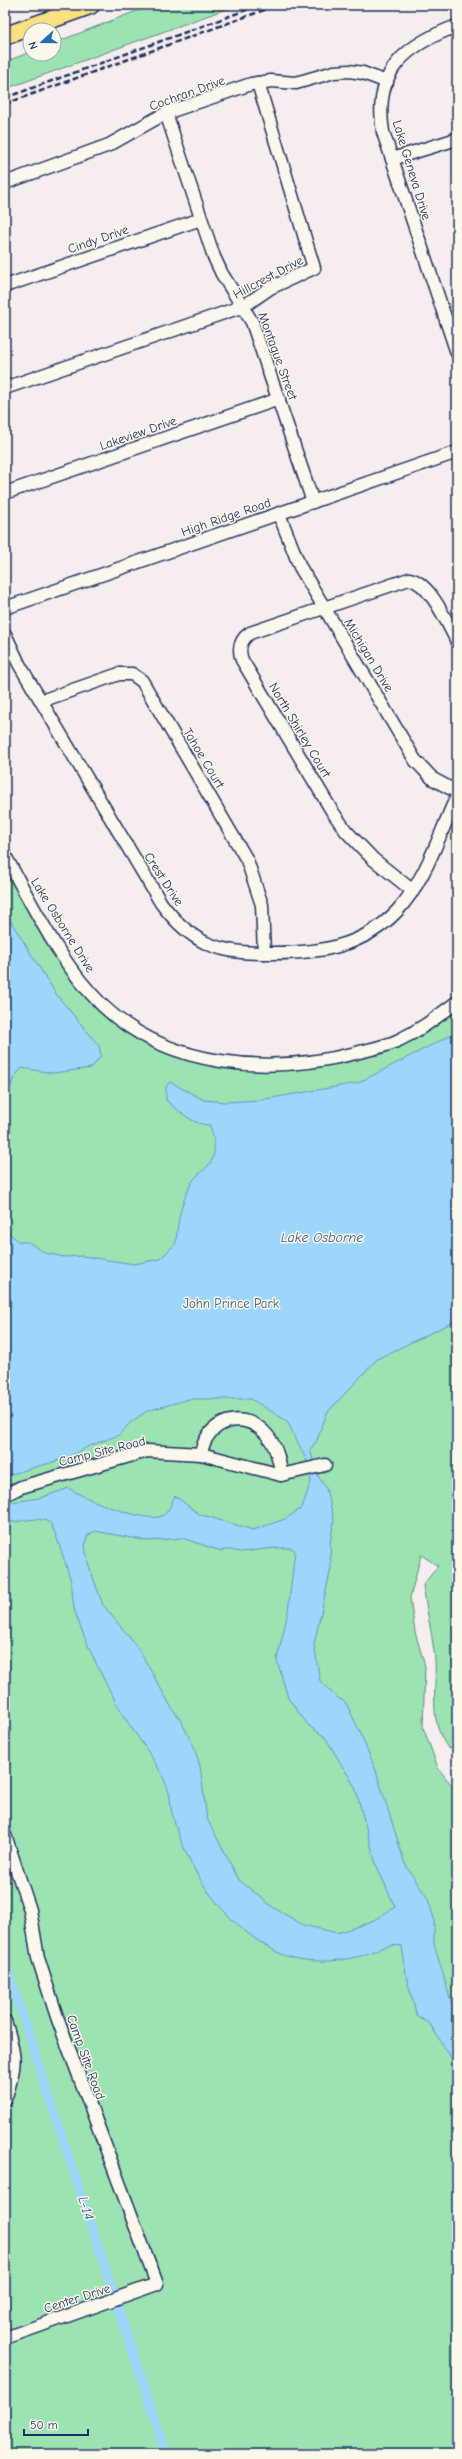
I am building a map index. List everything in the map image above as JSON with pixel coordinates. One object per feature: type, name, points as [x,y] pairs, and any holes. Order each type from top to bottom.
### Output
[{"type":"highway","points":[[5,36],[91,5]]},
{"type":"street","name":"Lake Geneva Drive","points":[[457,26],[430,36],[414,46],[396,64],[387,82],[381,106],[381,119],[392,159],[457,353]]},
{"type":"street","name":"Cochran Drive","points":[[5,183],[109,145],[166,113],[258,83],[296,82],[334,72],[349,71],[363,73],[387,82]]},
{"type":"street","name":"Hillcrest Drive","points":[[5,388],[244,306],[270,288],[314,268],[258,83]]},
{"type":"street","name":"Montague Street","points":[[166,113],[201,218],[222,274],[244,306],[257,334],[313,502]]},
{"type":"street","points":[[392,159],[457,139]]},
{"type":"street","name":"Cindy Drive","points":[[5,286],[201,218]]},
{"type":"street","name":"Lakeview Drive","points":[[5,493],[279,399]]},
{"type":"street","name":"High Ridge Road","points":[[5,608],[457,452]]},
{"type":"street","name":"Michigan Drive","points":[[279,514],[300,566],[415,760],[433,779],[457,792]]},
{"type":"street","name":"North Shirley Court","points":[[413,891],[374,859],[346,831],[332,811],[240,654],[241,642],[250,633],[403,580],[415,580],[425,587],[457,640]]},
{"type":"street","name":"Crest Drive","points":[[5,634],[19,664],[170,915],[186,930],[205,942],[226,950],[264,953],[321,951],[356,940],[388,920],[413,891],[457,796]]},
{"type":"street","name":"Tahoe Court","points":[[41,701],[119,674],[132,674],[142,681],[249,863],[262,905],[264,953]]},
{"type":"street","name":"Lake Osborne Drive","points":[[5,856],[64,957],[87,989],[104,1006],[142,1034],[185,1053],[208,1060],[247,1064],[335,1058],[398,1041],[421,1029],[457,1002]]},
{"type":"street","points":[[201,1454],[206,1436],[214,1427],[226,1421],[245,1421],[258,1427],[268,1436],[276,1451],[281,1475]]},
{"type":"street","name":"Camp Site Road","points":[[5,1495],[21,1487],[147,1452],[201,1454],[281,1475],[296,1473],[325,1465]]},
{"type":"street","points":[[5,1490],[21,1487]]},
{"type":"street","name":"Camp Site Road","points":[[5,1835],[30,1910],[38,1958],[57,2017],[157,2284]]},
{"type":"street","points":[[5,2021],[15,2057],[12,2080],[5,2099]]},
{"type":"street","name":"Center Drive","points":[[5,2338],[96,2308],[157,2284]]},
{"type":"green space","points":[[152,5],[237,5],[5,89],[5,62],[22,55],[22,62],[62,62],[62,40]]},
{"type":"green space","name":"John Prince Park","points":[[5,864],[98,1006],[131,1035],[162,1049],[235,1065],[342,1061],[457,1007],[456,1750],[448,1748],[441,1737],[435,1713],[434,1651],[423,1585],[438,1566],[421,1555],[410,1598],[415,1632],[425,1666],[423,1727],[438,1768],[457,1792],[457,2454],[5,2454]]},
{"type":"water","points":[[5,912],[56,994],[99,1046],[101,1056],[91,1068],[53,1073],[22,1068],[14,1077],[5,1104]]},
{"type":"water","name":"Lake Osborne","points":[[457,1032],[457,1320],[377,1359],[327,1413],[317,1440],[310,1450],[318,1476],[326,1488],[334,1520],[330,1544],[331,1568],[314,1644],[320,1681],[335,1696],[346,1703],[376,1771],[405,1864],[428,1899],[434,1919],[434,1944],[452,2005],[452,2028],[457,2034],[457,2067],[430,2024],[417,2016],[407,1980],[402,1946],[396,1945],[386,1947],[360,1956],[340,1960],[317,1961],[295,1958],[275,1951],[256,1939],[239,1926],[209,1893],[187,1855],[172,1813],[170,1795],[164,1779],[148,1751],[123,1715],[91,1652],[75,1612],[71,1582],[52,1526],[50,1523],[41,1519],[11,1522],[6,1514],[8,1506],[12,1502],[40,1498],[69,1488],[87,1498],[113,1508],[140,1516],[151,1517],[159,1517],[165,1514],[175,1496],[199,1514],[253,1530],[285,1519],[302,1508],[311,1481],[307,1461],[287,1421],[251,1399],[189,1399],[147,1411],[131,1422],[119,1435],[89,1446],[67,1458],[5,1476],[5,1229],[19,1242],[28,1242],[45,1253],[64,1257],[82,1256],[134,1264],[160,1259],[176,1243],[180,1213],[184,1199],[194,1179],[211,1162],[214,1151],[214,1140],[210,1125],[204,1125],[192,1120],[166,1100],[166,1087],[170,1082],[204,1100],[225,1102],[260,1100],[358,1083]],"holes":[[[95,1531],[148,1541],[182,1538],[221,1551],[229,1550],[242,1552],[286,1548],[292,1548],[295,1551],[288,1612],[277,1660],[288,1698],[309,1726],[325,1737],[355,1787],[376,1864],[395,1907],[371,1922],[337,1933],[303,1925],[274,1908],[239,1880],[207,1819],[200,1766],[194,1747],[181,1721],[170,1705],[138,1648],[103,1605],[89,1566],[85,1547],[87,1536]]]},
{"type":"waterway","name":"L-14","points":[[5,1962],[166,2454]]},
{"type":"railway","points":[[5,98],[260,5]]},
{"type":"railway","points":[[5,104],[278,5]]}]
